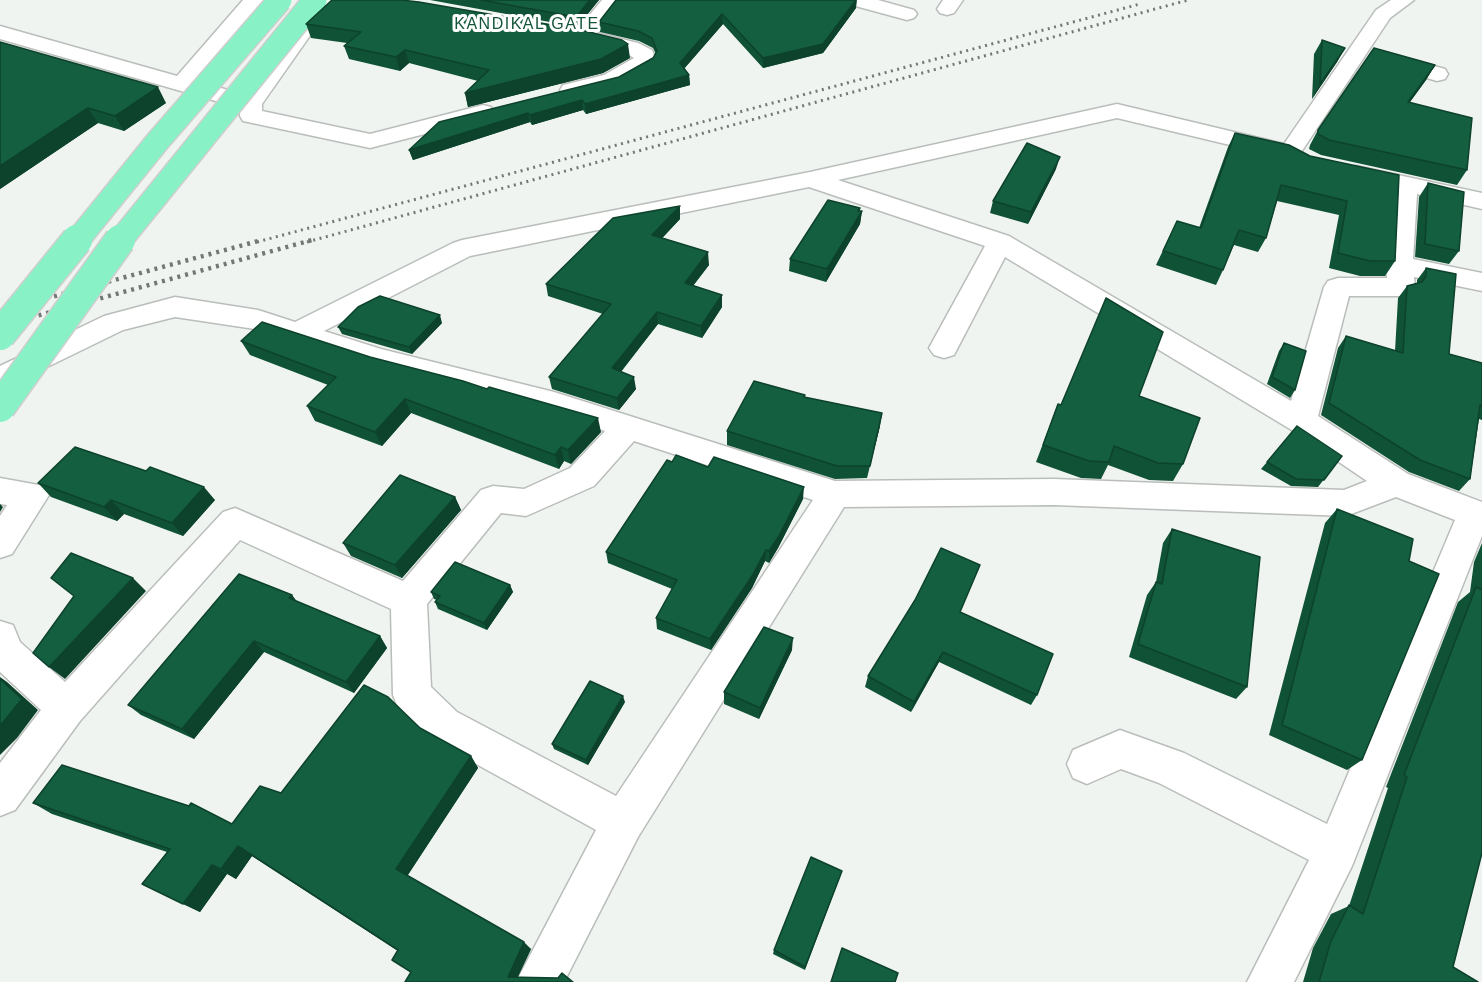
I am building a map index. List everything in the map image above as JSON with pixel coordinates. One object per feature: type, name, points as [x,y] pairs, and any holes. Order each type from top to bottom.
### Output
[{"type":"main road","points":[[0,335],[157,142],[280,0]]},
{"type":"main road","points":[[0,407],[126,231],[315,0]]},
{"type":"street","points":[[182,84],[254,0]]},
{"type":"street","points":[[326,0],[251,104],[251,116],[370,141],[508,106]]},
{"type":"street","points":[[583,36],[612,0]]},
{"type":"street","points":[[855,0],[907,14]]},
{"type":"street","points":[[1290,152],[1383,14],[1404,0]]},
{"type":"street","points":[[549,30],[631,47],[644,55],[645,61],[612,80],[554,94]]},
{"type":"street","points":[[0,32],[251,104]]},
{"type":"street","points":[[1358,50],[1437,74]]},
{"type":"street","points":[[299,332],[462,249],[810,179],[1117,111],[1290,152],[1324,166],[1482,201]]},
{"type":"street","points":[[810,179],[1000,242],[1301,421],[1396,483],[1478,515],[1338,851],[1270,982]]},
{"type":"street","points":[[1301,421],[1338,287],[1401,287],[1399,265],[1405,184]]},
{"type":"street","points":[[944,348],[1000,242]]},
{"type":"street","points":[[1399,265],[1482,282]]},
{"type":"street","points":[[0,379],[114,323],[174,307],[258,320],[377,359],[554,403],[835,494],[1054,492],[1346,503],[1396,483]]},
{"type":"street","points":[[623,822],[443,725],[412,694],[409,600],[493,499],[526,503],[582,477],[628,427]]},
{"type":"street","points":[[0,491],[32,495],[0,544]]},
{"type":"street","points":[[538,982],[623,822],[835,494]]},
{"type":"street","points":[[0,796],[66,708],[235,522],[409,600]]},
{"type":"street","points":[[0,637],[5,652],[66,708]]},
{"type":"street","points":[[1087,764],[1120,749],[1170,767],[1338,851]]},
{"type":"building","points":[[332,0],[419,2],[581,30],[622,40],[628,44],[601,59],[465,93],[489,70],[405,50],[396,57],[344,46],[361,32],[306,24]]},
{"type":"building","points":[[481,0],[590,0],[576,17]]},
{"type":"building","points":[[616,0],[856,0],[823,44],[763,58],[722,14],[680,63],[689,75],[585,104],[582,100],[530,115],[528,113],[409,150],[439,122],[619,77],[653,58],[657,51],[652,38],[638,31],[599,22]]},
{"type":"building","points":[[1322,40],[1345,48],[1320,84]]},
{"type":"building","points":[[0,42],[158,87],[115,116],[88,108],[0,166]]},
{"type":"building","points":[[1374,48],[1435,65],[1408,102],[1472,118],[1467,170],[1329,140],[1318,134],[1318,130]]},
{"type":"building","points":[[1235,133],[1289,145],[1310,156],[1399,175],[1395,261],[1370,261],[1338,253],[1347,201],[1281,185],[1266,238],[1239,230],[1223,270],[1163,251],[1177,221],[1201,228]]},
{"type":"building","points":[[1027,143],[1060,157],[1031,212],[993,201]]},
{"type":"building","points":[[1428,183],[1464,192],[1459,251],[1425,244]]},
{"type":"building","points":[[828,200],[860,208],[858,211],[862,211],[827,269],[790,259]]},
{"type":"building","points":[[680,206],[652,235],[708,252],[685,283],[722,295],[701,326],[657,312],[612,368],[634,377],[617,398],[549,377],[611,304],[546,284],[613,218]]},
{"type":"building","points":[[1426,268],[1456,274],[1449,354],[1482,363],[1482,406],[1480,405],[1470,479],[1420,460],[1329,403],[1346,336],[1403,353],[1407,286],[1422,282],[1426,276]]},
{"type":"building","points":[[380,296],[440,315],[409,347],[338,327],[358,307]]},
{"type":"building","points":[[1106,298],[1163,332],[1139,396],[1200,418],[1183,464],[1158,463],[1114,446],[1109,462],[1089,461],[1043,445],[1058,404],[1061,405]]},
{"type":"building","points":[[262,322],[370,357],[598,418],[568,450],[561,447],[555,455],[405,399],[375,432],[307,406],[336,377],[241,341]]},
{"type":"building","points":[[1284,343],[1306,351],[1295,390],[1272,377]]},
{"type":"building","points":[[754,381],[805,395],[804,397],[882,413],[870,466],[837,466],[727,431]]},
{"type":"building","points":[[1297,426],[1342,456],[1324,480],[1296,479],[1267,462]]},
{"type":"building","points":[[75,447],[146,471],[150,467],[204,487],[172,523],[111,500],[104,507],[38,483]]},
{"type":"building","points":[[676,455],[708,467],[714,457],[804,487],[779,536],[769,551],[766,550],[752,576],[710,639],[656,618],[677,580],[606,552],[667,460],[672,462]]},
{"type":"building","points":[[400,475],[455,497],[395,565],[343,543]]},
{"type":"building","points":[[1337,509],[1413,539],[1409,561],[1439,574],[1362,760],[1282,725]]},
{"type":"building","points":[[1172,529],[1260,557],[1247,687],[1138,644],[1156,582],[1162,584]]},
{"type":"building","points":[[941,548],[980,565],[960,612],[1053,654],[1037,695],[943,652],[914,702],[868,676],[915,600]]},
{"type":"building","points":[[71,553],[133,578],[49,667],[33,653],[74,596],[51,578]]},
{"type":"building","points":[[455,562],[510,585],[484,623],[435,602],[440,596],[431,592]]},
{"type":"building","points":[[239,574],[292,595],[289,598],[380,636],[346,682],[254,641],[182,729],[128,705]]},
{"type":"building","points":[[1476,587],[1482,590],[1482,853],[1453,967],[1478,982],[1319,982],[1331,941],[1349,905],[1363,914],[1407,777],[1404,775]]},
{"type":"building","points":[[764,627],[793,638],[760,708],[724,692]]},
{"type":"building","points":[[0,679],[22,699],[0,726]]},
{"type":"building","points":[[590,681],[623,696],[586,760],[552,744]]},
{"type":"building","points":[[364,685],[388,697],[420,728],[471,756],[396,869],[524,942],[508,977],[558,978],[562,973],[573,982],[405,982],[411,972],[392,960],[398,950],[238,846],[221,869],[212,865],[183,904],[142,884],[170,849],[33,803],[62,765],[189,806],[191,803],[232,824],[260,786],[281,793]]},
{"type":"building","points":[[811,857],[842,871],[805,967],[774,950]]},
{"type":"building","points":[[842,948],[898,973],[895,982],[831,982]]},
{"type":"railway","points":[[307,242],[1188,0]]},
{"type":"railway","points":[[257,242],[1140,4]]},
{"type":"railway","points":[[0,311],[262,240]]},
{"type":"railway","points":[[0,326],[312,240]]},
{"type":"district","name":"KANDIKAL GATE","points":[[527,25]]}]
